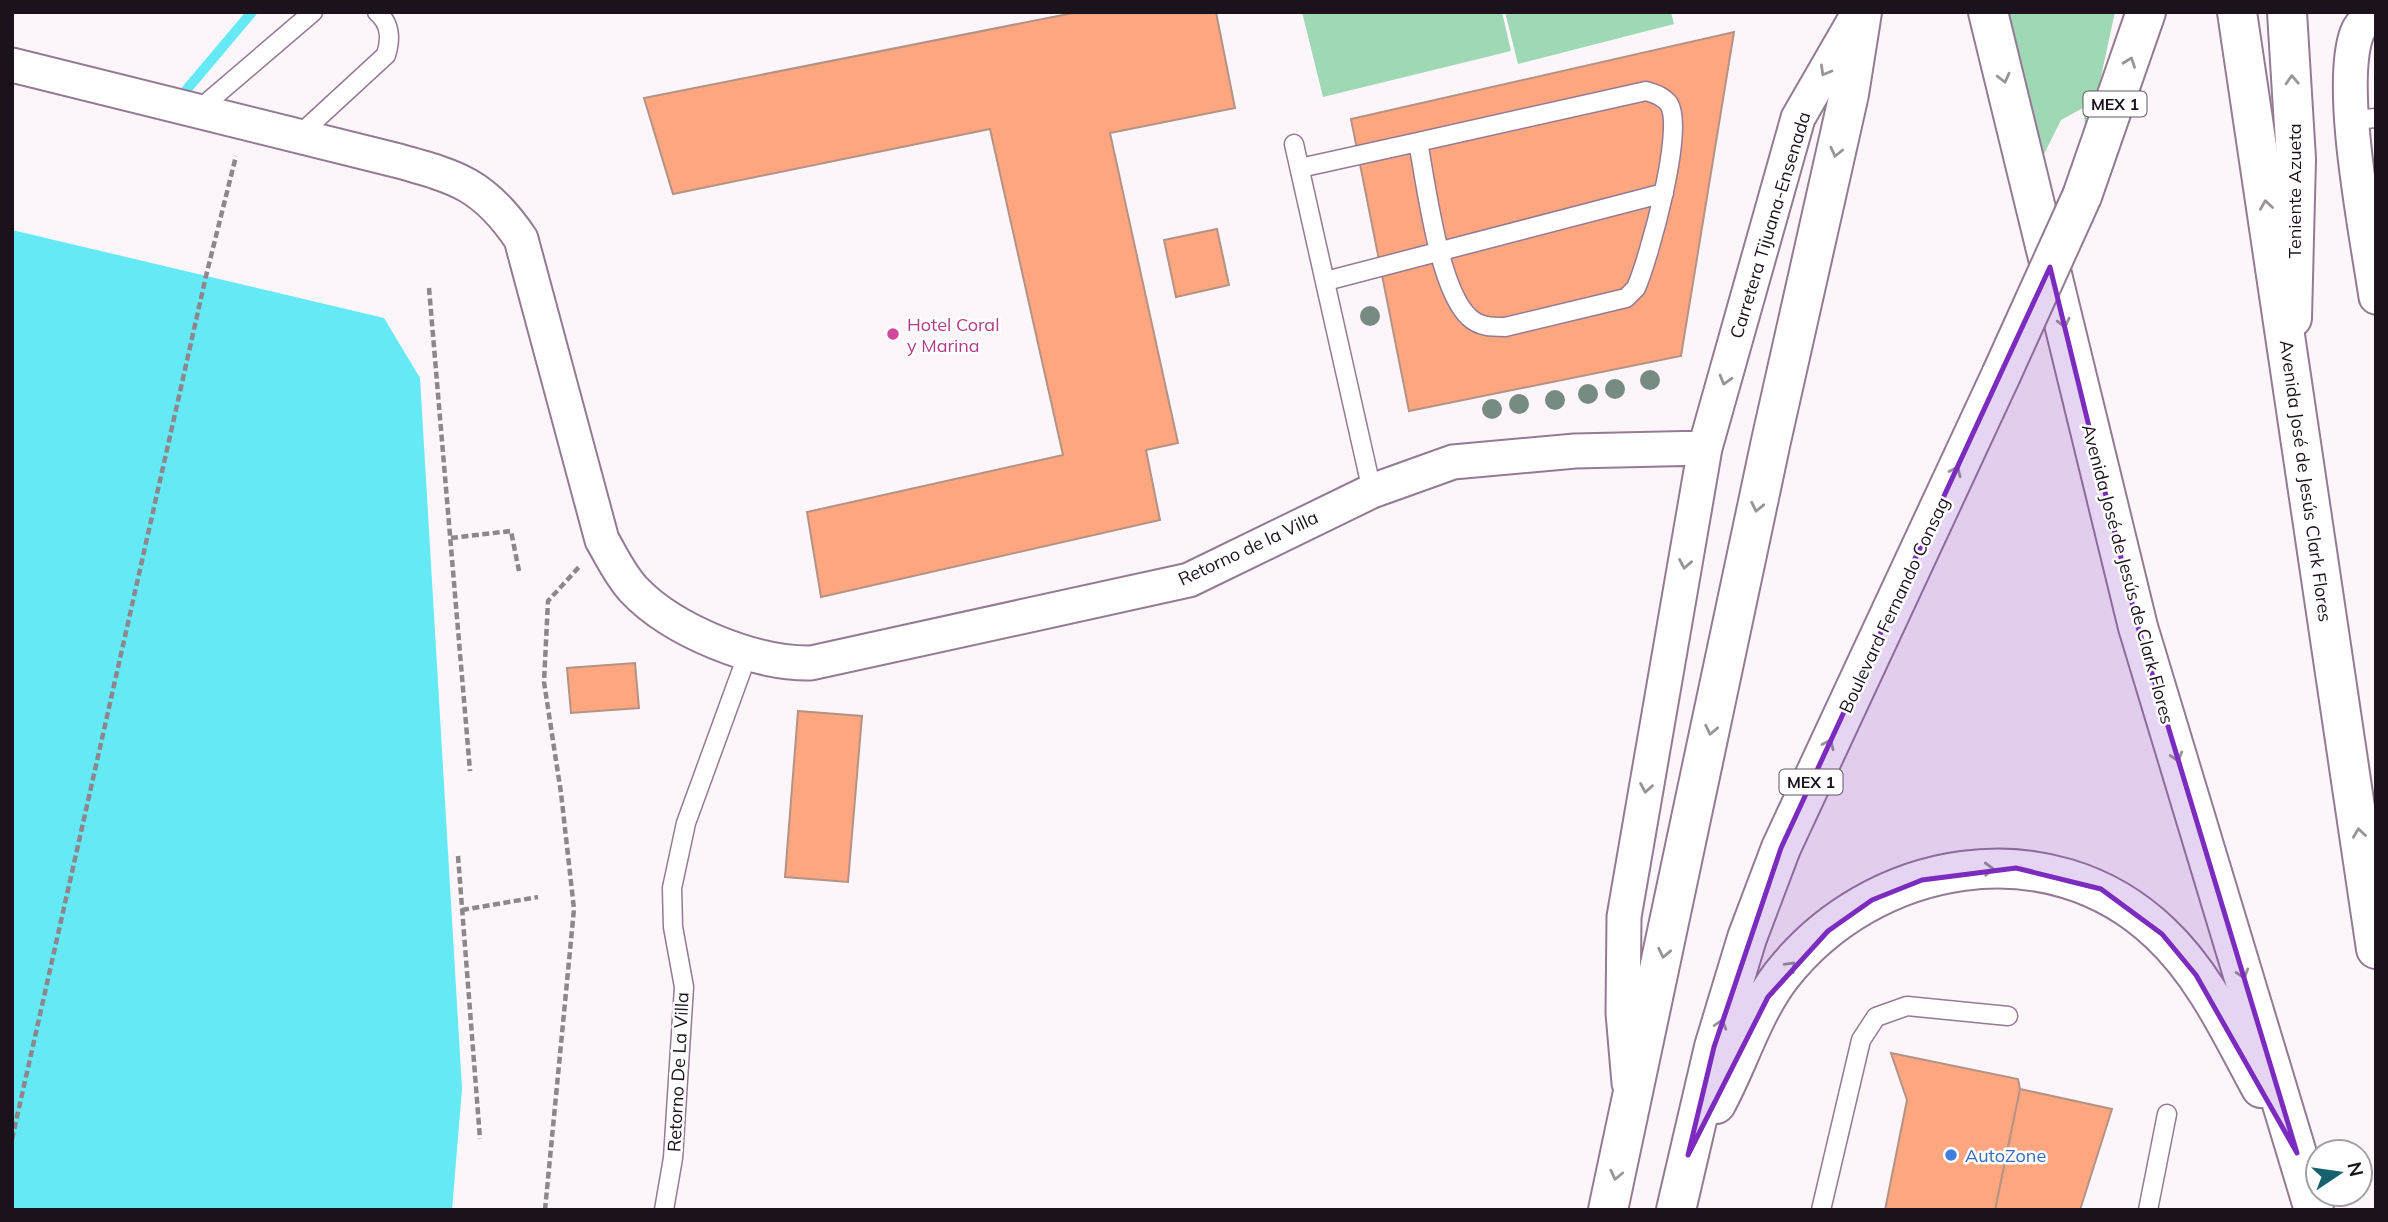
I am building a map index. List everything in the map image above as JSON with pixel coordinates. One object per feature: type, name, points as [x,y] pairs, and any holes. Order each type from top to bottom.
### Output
[{"type":"main road","points":[[1608,1210],[1632,1109],[1771,441],[1849,94],[1861,12]]},
{"type":"main road","name":"Avenida José de Jesús de Clark Flores","points":[[1988,12],[2138,627],[2314,1210]]},
{"type":"main road","name":"Boulevard Fernando Consag","points":[[1676,1210],[1714,1047],[1747,939],[1781,848],[2082,196],[2146,12]]},
{"type":"main road","name":"Avenida José de Jesús Clark Flores","points":[[2237,12],[2376,949]]},
{"type":"main road","name":"Teniente Azueta","points":[[2287,12],[2296,159],[2290,369]]},
{"type":"main road","points":[[1688,1154],[1768,997],[1782,976],[1828,931],[1872,900],[1922,880],[1959,872],[2016,868],[2076,878],[2101,889],[2136,911],[2162,934],[2196,975],[2297,1153]]},
{"type":"street","name":"Carretera Tijuana-Ensenada","points":[[1632,1109],[1623,1013],[1624,917],[1705,448],[1798,118],[1861,12]]},
{"type":"street","points":[[2375,12],[2358,30],[2352,53],[2364,119],[2376,297]]},
{"type":"street","name":"Retorno de la Villa","points":[[12,65],[446,174],[475,188],[501,209],[521,239],[533,273],[542,321],[602,540],[617,567],[635,590],[682,626],[748,653],[784,663],[811,663],[1189,580],[1372,491],[1453,462],[1575,451],[1705,448]]},
{"type":"lane","points":[[195,112],[313,12]]},
{"type":"lane","points":[[297,137],[387,55],[390,41],[388,28],[377,12]]},
{"type":"lane","points":[[1300,168],[1646,91],[1660,95],[1670,104],[1675,125],[1664,192],[1636,288],[1626,298],[1505,327],[1485,326],[1470,319],[1456,302],[1440,251],[1418,142]]},
{"type":"lane","points":[[1294,144],[1372,491]]},
{"type":"lane","points":[[1326,281],[1664,192]]},
{"type":"lane","name":"Retorno De La Villa","points":[[664,1210],[673,1158],[684,987],[673,927],[672,888],[686,823],[748,653]]},
{"type":"lane","points":[[1821,1210],[1861,1040],[1876,1017],[1907,1006],[2008,1016]]},
{"type":"lane","points":[[2148,1210],[2167,1114]]},
{"type":"path","points":[[12,1139],[206,276],[244,124]]},
{"type":"path","points":[[429,288],[470,771]]},
{"type":"path","points":[[451,538],[511,531],[519,571]]},
{"type":"path","points":[[545,1210],[574,909],[544,682],[548,601],[602,540]]},
{"type":"path","points":[[458,856],[480,1139]]},
{"type":"path","points":[[462,910],[538,897]]},
{"type":"highlighted area","points":[[2050,267],[2138,627],[2297,1153],[2196,975],[2162,934],[2101,889],[2016,868],[1922,880],[1872,900],[1828,931],[1768,997],[1688,1155],[1714,1047],[1781,848]]},
{"type":"green space","points":[[1302,12],[1502,12],[1511,51],[1323,97]]},
{"type":"green space","points":[[1505,12],[1671,12],[1674,24],[1518,64]]},
{"type":"green space","points":[[2008,12],[2115,12],[2087,141],[2083,108],[2061,120],[2040,162]]},
{"type":"water","points":[[12,230],[384,318],[420,378],[462,1089],[452,1210],[12,1210]]},
{"type":"building","points":[[1078,12],[1216,12],[1235,108],[1110,133],[1178,443],[1146,450],[1160,520],[821,597],[807,512],[1063,455],[990,129],[673,194],[644,98]]},
{"type":"building","points":[[1734,32],[1681,356],[1409,411],[1351,119]]},
{"type":"building","points":[[1217,229],[1229,285],[1176,297],[1164,240]]},
{"type":"building","points":[[635,663],[639,708],[571,713],[567,668]]},
{"type":"building","points":[[798,711],[862,716],[848,882],[785,877]]},
{"type":"building","name":"AutoZone","points":[[1891,1053],[2018,1079],[2020,1089],[1995,1210],[1885,1210],[1907,1100]]},
{"type":"building","points":[[2020,1089],[2112,1109],[2080,1210],[1995,1210]]},
{"type":"waterway","points":[[177,101],[252,12]]},
{"type":"place","name":"Hotel Coral y Marina","points":[[893,334]]},
{"type":"place","name":"AutoZone","points":[[1951,1155]]}]
